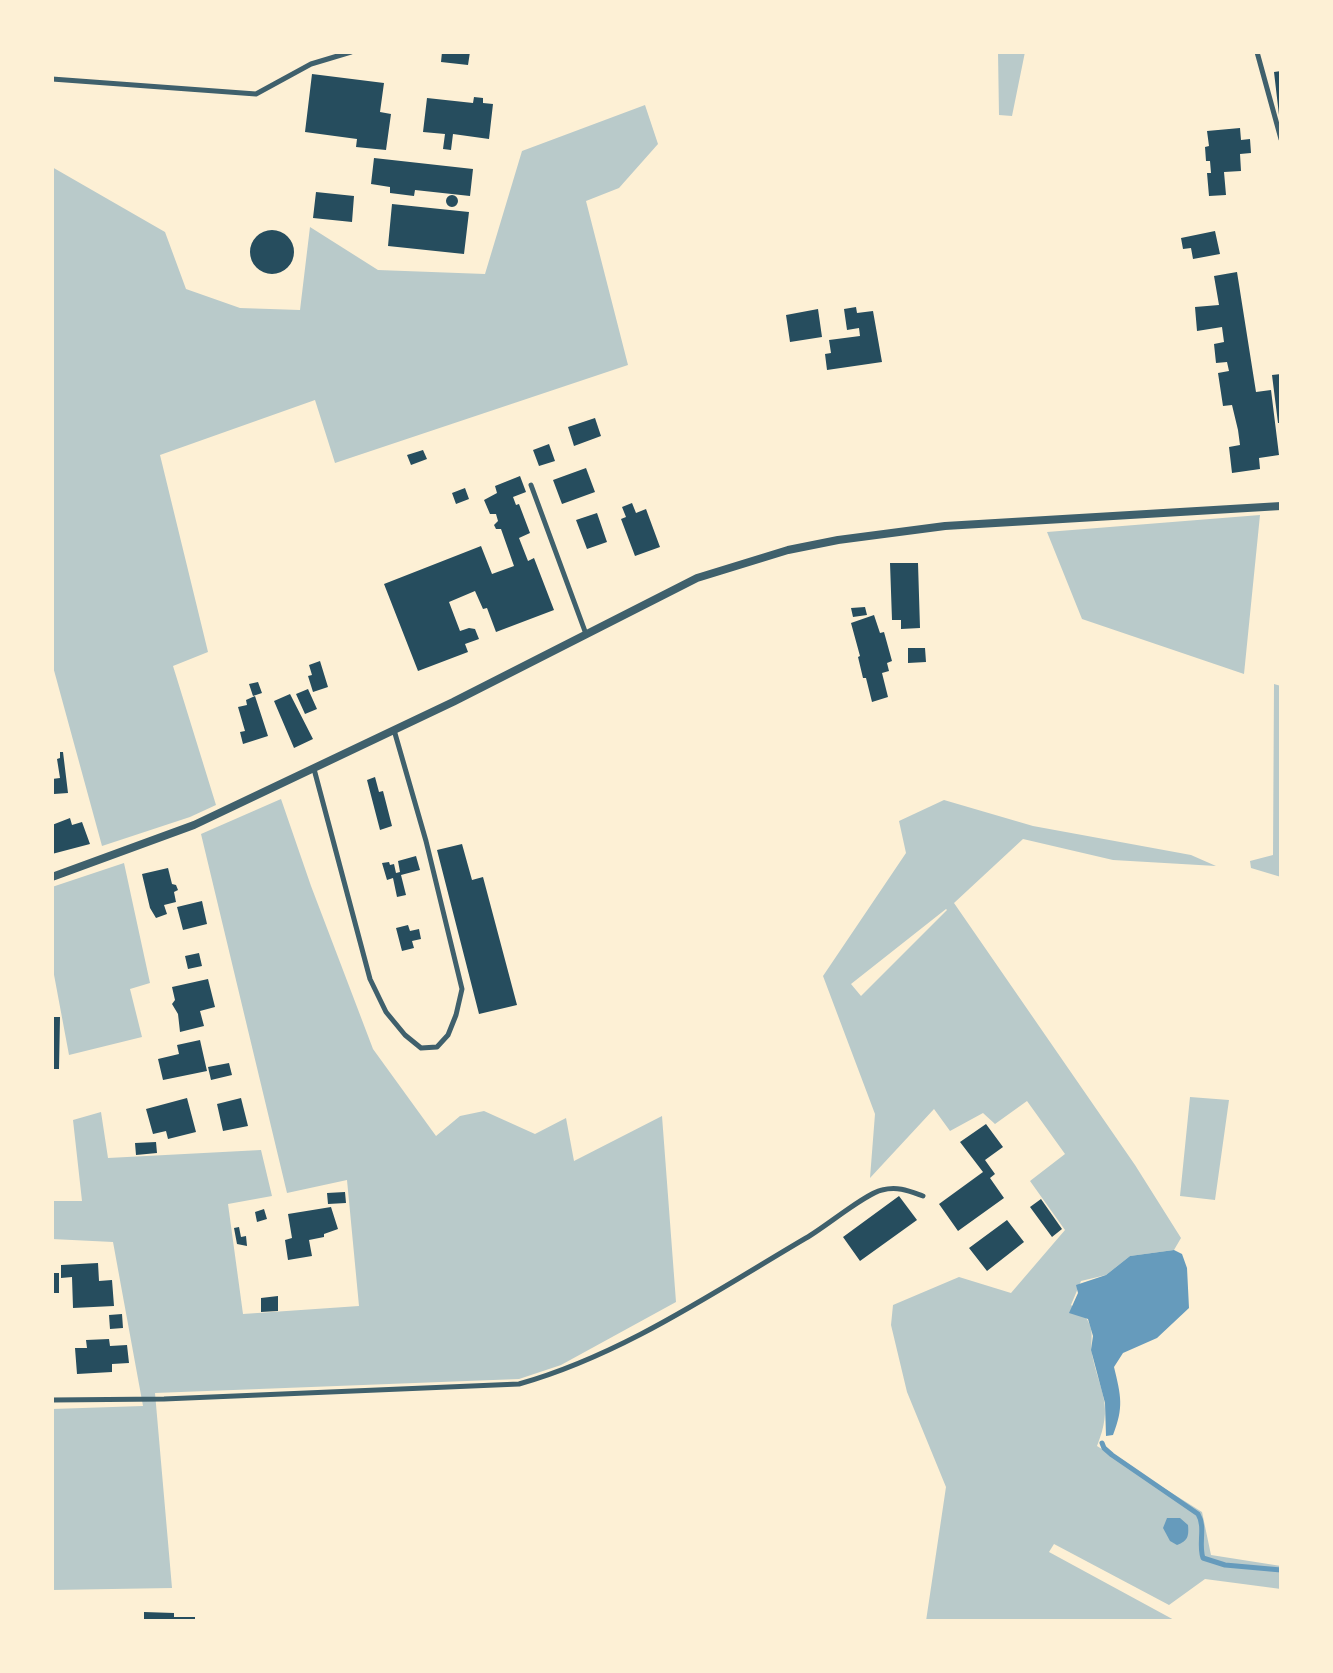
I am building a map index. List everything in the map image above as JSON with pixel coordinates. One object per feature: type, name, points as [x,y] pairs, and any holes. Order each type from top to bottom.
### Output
[{"type":"street","points":[[52,877],[194,825],[394,730],[697,578],[788,550],[945,526],[1281,506]]},
{"type":"lane","points":[[52,79],[256,94],[311,64],[351,52]]},
{"type":"lane","points":[[1257,52],[1281,139]]},
{"type":"lane","points":[[531,485],[586,634]]},
{"type":"lane","points":[[314,769],[370,979],[386,1012],[405,1035],[421,1048],[437,1047],[448,1035],[462,989],[426,841],[394,730]]},
{"type":"lane","points":[[52,1400],[164,1399],[519,1384],[562,1372],[661,1324],[814,1234],[879,1190],[900,1188],[923,1196]]},
{"type":"shaded area","points":[[998,52],[1025,52],[1012,116],[999,115]]},
{"type":"shaded area","points":[[645,105],[658,144],[619,188],[586,201],[628,365],[335,463],[315,400],[160,455],[208,652],[173,666],[216,805],[190,817],[102,846],[52,663],[52,167],[165,232],[186,289],[240,308],[300,310],[310,227],[378,270],[485,274],[522,151]]},
{"type":"shaded area","points":[[1260,515],[1244,674],[1082,619],[1047,532]]},
{"type":"shaded area","points":[[1274,684],[1281,686],[1281,877],[1251,868],[1250,861],[1273,855]]},
{"type":"shaded area","points":[[281,799],[373,1049],[436,1136],[460,1116],[484,1111],[535,1134],[566,1118],[574,1161],[662,1116],[676,1302],[561,1365],[519,1379],[155,1393],[172,1588],[52,1590],[52,1409],[143,1406],[113,1242],[52,1239],[52,1201],[82,1201],[73,1120],[101,1112],[108,1158],[261,1150],[272,1196],[228,1204],[243,1314],[359,1306],[347,1180],[287,1193],[201,834]]},
{"type":"shaded area","points":[[944,800],[1033,826],[1191,855],[1216,866],[1113,860],[1023,839],[954,903],[1135,1165],[1181,1238],[1174,1250],[1130,1256],[1106,1275],[1081,1281],[1071,1305],[1089,1323],[1092,1354],[1104,1399],[1105,1420],[1097,1446],[1202,1512],[1211,1555],[1281,1566],[1281,1589],[1205,1579],[1169,1605],[1054,1544],[1049,1552],[1176,1621],[926,1621],[946,1487],[907,1392],[891,1325],[893,1305],[959,1277],[1011,1293],[1065,1230],[1030,1181],[1065,1154],[1027,1101],[995,1124],[983,1113],[950,1131],[934,1109],[870,1178],[875,1114],[823,976],[906,853],[899,821]],"holes":[[[947,910],[861,996],[851,984]]]},
{"type":"shaded area","points":[[124,863],[150,983],[130,989],[142,1037],[69,1055],[52,964],[52,887]]},
{"type":"shaded area","points":[[1190,1097],[1229,1100],[1215,1200],[1180,1196]]},
{"type":"water","points":[[1174,1250],[1182,1254],[1187,1268],[1189,1308],[1157,1338],[1123,1353],[1114,1367],[1120,1394],[1119,1417],[1113,1435],[1106,1436],[1105,1403],[1091,1350],[1093,1336],[1088,1319],[1069,1313],[1078,1293],[1076,1285],[1106,1275],[1130,1256]]},
{"type":"water","points":[[1167,1518],[1180,1518],[1188,1525],[1184,1542],[1177,1545],[1170,1541],[1163,1528]]},
{"type":"building","points":[[442,52],[470,52],[468,65],[441,62]]},
{"type":"building","points":[[1281,71],[1281,115],[1279,115],[1274,72]]},
{"type":"building","points":[[312,74],[384,83],[380,112],[391,114],[386,150],[356,147],[357,139],[305,132]]},
{"type":"building","points":[[474,97],[483,98],[483,103],[493,104],[489,139],[453,134],[451,150],[443,149],[445,134],[423,132],[427,98],[473,103]]},
{"type":"building","points":[[1240,128],[1241,140],[1250,139],[1251,153],[1240,154],[1241,171],[1224,172],[1226,195],[1209,196],[1207,173],[1211,173],[1210,161],[1206,161],[1205,147],[1209,146],[1207,131]]},
{"type":"building","points":[[374,158],[473,169],[470,196],[415,190],[414,196],[390,193],[390,187],[371,184]]},
{"type":"building","points":[[316,192],[354,196],[352,222],[313,218]]},
{"type":"building","points":[[452,195],[458,201],[452,207],[446,201]]},
{"type":"building","points":[[392,204],[469,212],[464,254],[388,246]]},
{"type":"building","points":[[272,230],[288,236],[294,252],[288,268],[272,274],[256,268],[250,252],[256,236]]},
{"type":"building","points":[[1215,231],[1220,254],[1193,259],[1191,248],[1183,249],[1181,238]]},
{"type":"building","points":[[1237,272],[1256,392],[1271,390],[1279,455],[1259,458],[1260,469],[1232,473],[1229,447],[1240,445],[1232,405],[1223,406],[1218,373],[1229,371],[1227,362],[1216,363],[1214,344],[1224,342],[1222,327],[1197,331],[1195,307],[1219,305],[1214,276]]},
{"type":"building","points":[[856,307],[857,313],[873,311],[882,362],[827,370],[825,354],[831,353],[829,340],[860,336],[859,328],[847,330],[844,309]]},
{"type":"building","points":[[818,309],[822,337],[790,342],[786,315]]},
{"type":"building","points":[[1281,374],[1281,423],[1278,423],[1272,375]]},
{"type":"building","points":[[595,418],[601,436],[574,446],[568,427]]},
{"type":"building","points":[[549,444],[555,461],[539,466],[533,450]]},
{"type":"building","points":[[423,450],[427,459],[411,465],[407,455]]},
{"type":"building","points":[[586,468],[595,492],[562,504],[553,480]]},
{"type":"building","points":[[520,476],[526,492],[513,497],[516,505],[519,504],[530,533],[519,538],[528,561],[534,558],[554,610],[496,632],[487,608],[483,609],[475,591],[449,602],[460,631],[475,629],[479,639],[465,644],[468,652],[418,671],[384,584],[481,546],[492,574],[514,566],[501,529],[496,529],[494,525],[498,521],[496,514],[490,514],[484,500],[497,493],[495,486]]},
{"type":"building","points":[[465,488],[469,499],[456,504],[452,493]]},
{"type":"building","points":[[632,503],[636,513],[646,509],[660,547],[635,556],[621,519],[626,517],[622,507]]},
{"type":"building","points":[[597,513],[607,542],[587,549],[576,520]]},
{"type":"building","points":[[890,563],[918,563],[920,628],[901,629],[901,620],[892,620]]},
{"type":"building","points":[[865,607],[867,615],[853,617],[851,608]]},
{"type":"building","points":[[874,615],[880,633],[884,632],[892,661],[887,663],[889,671],[882,673],[888,697],[872,702],[866,678],[863,678],[851,623]]},
{"type":"building","points":[[908,648],[925,648],[926,662],[908,663]]},
{"type":"building","points":[[320,661],[328,687],[313,692],[308,676],[312,675],[309,665]]},
{"type":"building","points":[[258,682],[262,693],[253,696],[249,684]]},
{"type":"building","points":[[308,689],[317,709],[305,714],[296,694]]},
{"type":"building","points":[[290,694],[313,739],[294,748],[274,701]]},
{"type":"building","points":[[255,696],[268,736],[243,744],[240,732],[245,731],[238,707],[247,705],[246,700]]},
{"type":"building","points":[[63,752],[68,793],[54,794],[52,779],[60,778],[57,759]]},
{"type":"building","points":[[375,777],[379,792],[383,791],[392,826],[380,830],[367,780]]},
{"type":"building","points":[[70,818],[72,825],[82,822],[90,844],[52,854],[52,825]]},
{"type":"building","points":[[462,844],[472,880],[483,877],[517,1005],[479,1014],[437,850]]},
{"type":"building","points":[[416,856],[420,870],[401,875],[406,895],[397,897],[393,878],[387,880],[382,863],[394,864],[396,873],[400,872],[398,861]]},
{"type":"building","points":[[168,868],[172,884],[178,890],[174,892],[176,902],[164,905],[167,914],[156,918],[150,908],[142,874]]},
{"type":"building","points":[[202,901],[207,924],[183,930],[177,907]]},
{"type":"building","points":[[408,925],[410,931],[419,929],[421,939],[412,941],[414,948],[402,951],[396,928]]},
{"type":"building","points":[[199,953],[202,966],[188,969],[185,956]]},
{"type":"building","points":[[208,979],[215,1007],[200,1011],[204,1026],[180,1032],[178,1014],[172,1004],[175,1000],[172,987]]},
{"type":"building","points":[[52,1017],[60,1017],[59,1069],[52,1069]]},
{"type":"building","points":[[200,1040],[207,1071],[163,1080],[158,1059],[179,1054],[177,1045]]},
{"type":"building","points":[[229,1063],[232,1075],[211,1080],[208,1067]]},
{"type":"building","points":[[187,1098],[196,1132],[168,1139],[166,1131],[153,1134],[146,1109]]},
{"type":"building","points":[[241,1098],[248,1126],[223,1131],[217,1104]]},
{"type":"building","points":[[986,1124],[1003,1147],[985,1160],[995,1174],[990,1178],[1004,1198],[958,1231],[939,1204],[983,1172],[960,1142]]},
{"type":"building","points":[[156,1142],[157,1153],[136,1155],[135,1143]]},
{"type":"building","points":[[345,1192],[346,1203],[328,1204],[327,1193]]},
{"type":"building","points":[[899,1196],[917,1220],[860,1261],[843,1237]]},
{"type":"building","points":[[1041,1199],[1062,1229],[1052,1237],[1030,1207]]},
{"type":"building","points":[[331,1207],[338,1229],[324,1234],[324,1237],[309,1240],[312,1256],[288,1260],[285,1240],[292,1238],[288,1214]]},
{"type":"building","points":[[264,1209],[267,1219],[257,1222],[255,1212]]},
{"type":"building","points":[[1007,1220],[1024,1242],[987,1271],[969,1248]]},
{"type":"building","points":[[239,1227],[241,1237],[246,1236],[247,1246],[237,1244],[234,1228]]},
{"type":"building","points":[[98,1263],[99,1281],[112,1280],[114,1306],[73,1308],[72,1277],[61,1278],[61,1265]]},
{"type":"building","points":[[52,1273],[59,1273],[59,1293],[52,1293]]},
{"type":"building","points":[[278,1296],[278,1311],[261,1312],[261,1298]]},
{"type":"building","points":[[122,1314],[123,1328],[110,1329],[109,1315]]},
{"type":"building","points":[[109,1339],[110,1346],[127,1345],[129,1363],[112,1364],[112,1372],[77,1374],[75,1348],[87,1348],[86,1340]]},
{"type":"building","points":[[144,1612],[174,1613],[174,1617],[195,1617],[195,1621],[144,1621]]},
{"type":"waterway","points":[[1102,1443],[1112,1455],[1198,1514],[1203,1558],[1225,1565],[1281,1570]]}]
